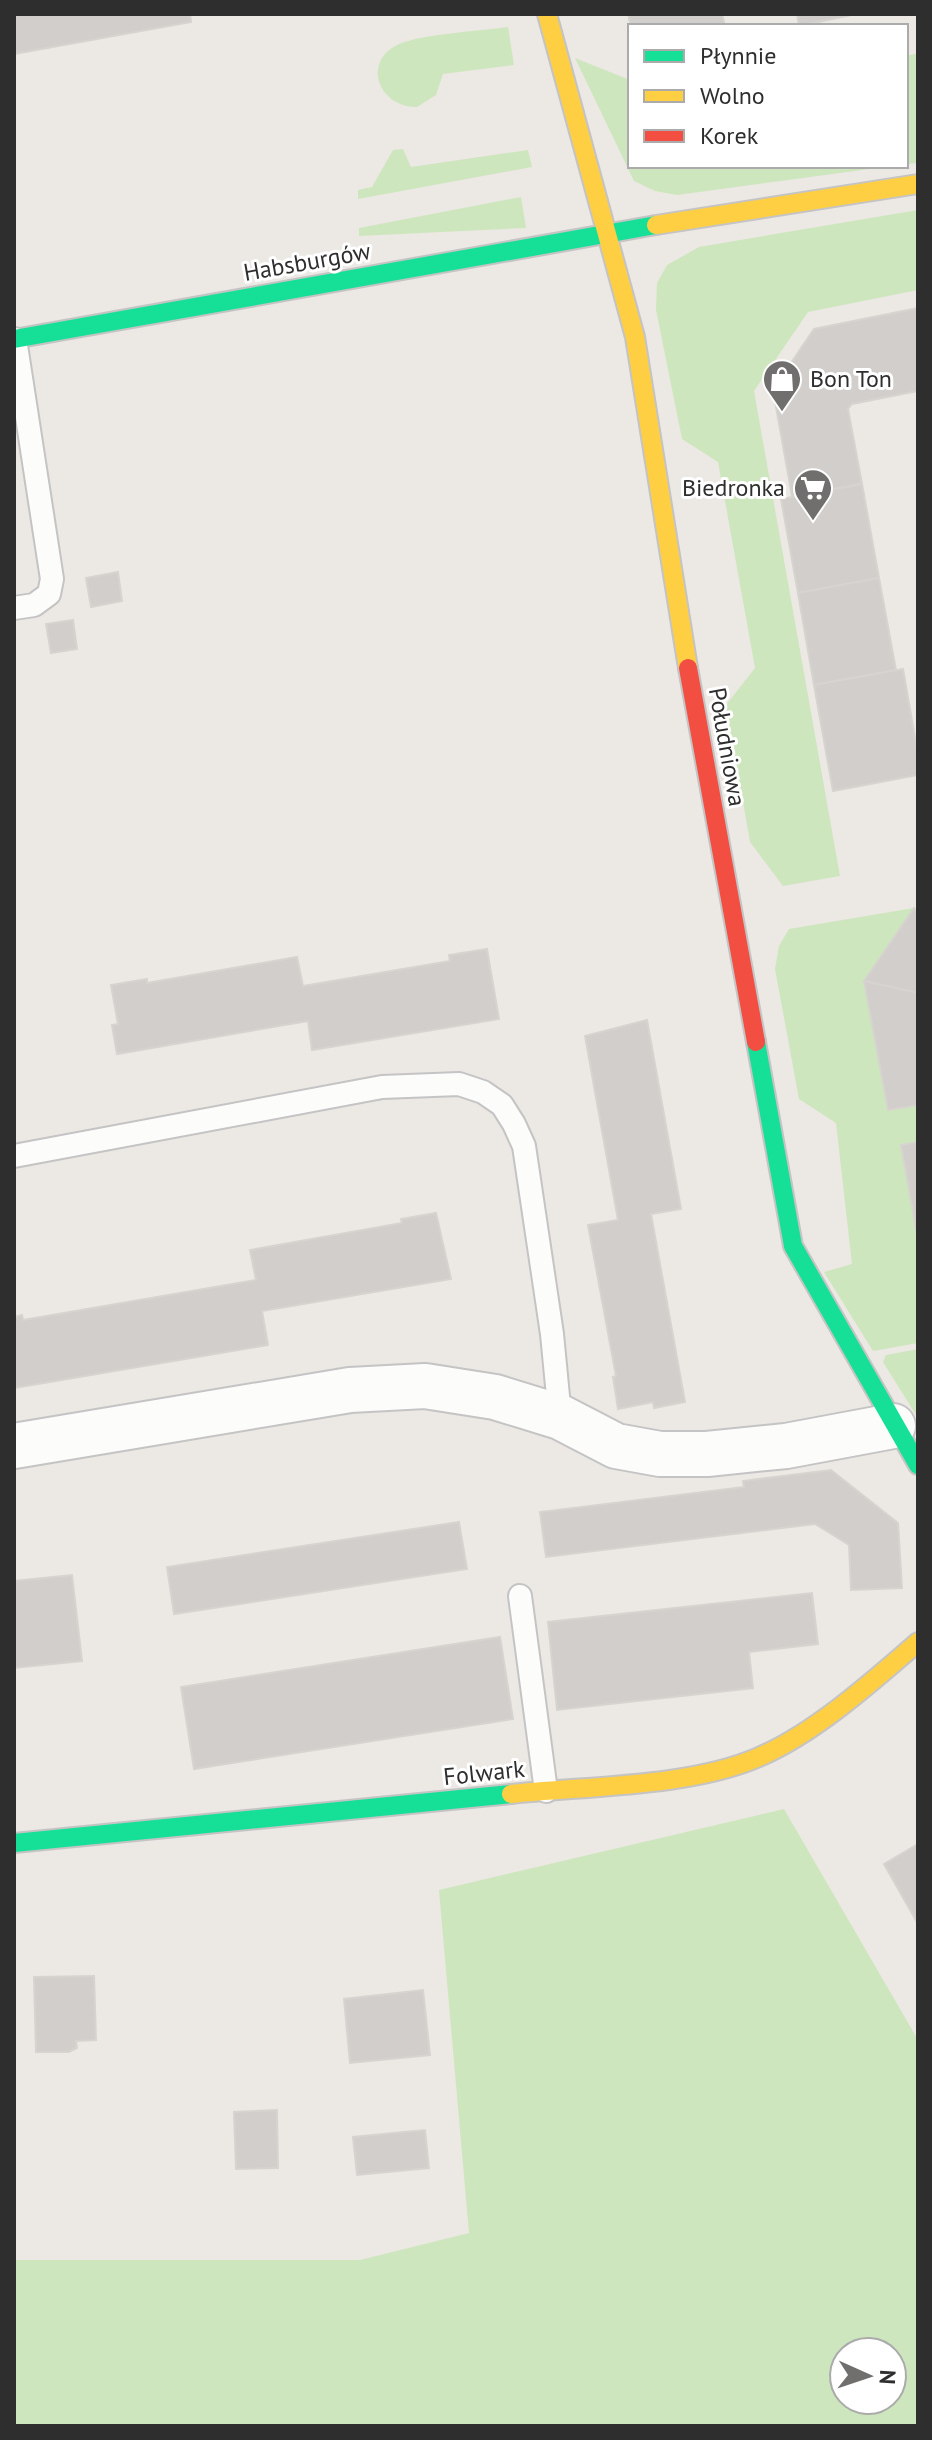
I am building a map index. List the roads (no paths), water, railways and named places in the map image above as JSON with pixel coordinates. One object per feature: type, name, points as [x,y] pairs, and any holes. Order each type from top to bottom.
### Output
[{"type":"street","name":"Południowa","points":[[547,14],[576,131],[609,232],[642,377],[674,591],[793,1246],[918,1465]]},
{"type":"street","name":"Habsburgów","points":[[15,339],[609,232],[918,184]]},
{"type":"street","points":[[14,1446],[350,1390],[425,1386],[495,1397],[560,1417],[616,1446],[660,1454],[707,1454],[786,1446],[893,1426]]},
{"type":"street","name":"Folwark","points":[[14,1843],[699,1775],[760,1757],[850,1701],[918,1642]]},
{"type":"lane","points":[[14,608],[34,605],[49,594],[52,579],[15,339]]},
{"type":"lane","points":[[14,1156],[382,1087],[459,1084],[483,1092],[502,1105],[524,1146],[552,1334],[560,1417]]},
{"type":"lane","points":[[520,1596],[546,1791]]},
{"type":"place","name":"Bon Ton","points":[[782,413]]},
{"type":"place","name":"Biedronka","points":[[813,522]]}]
